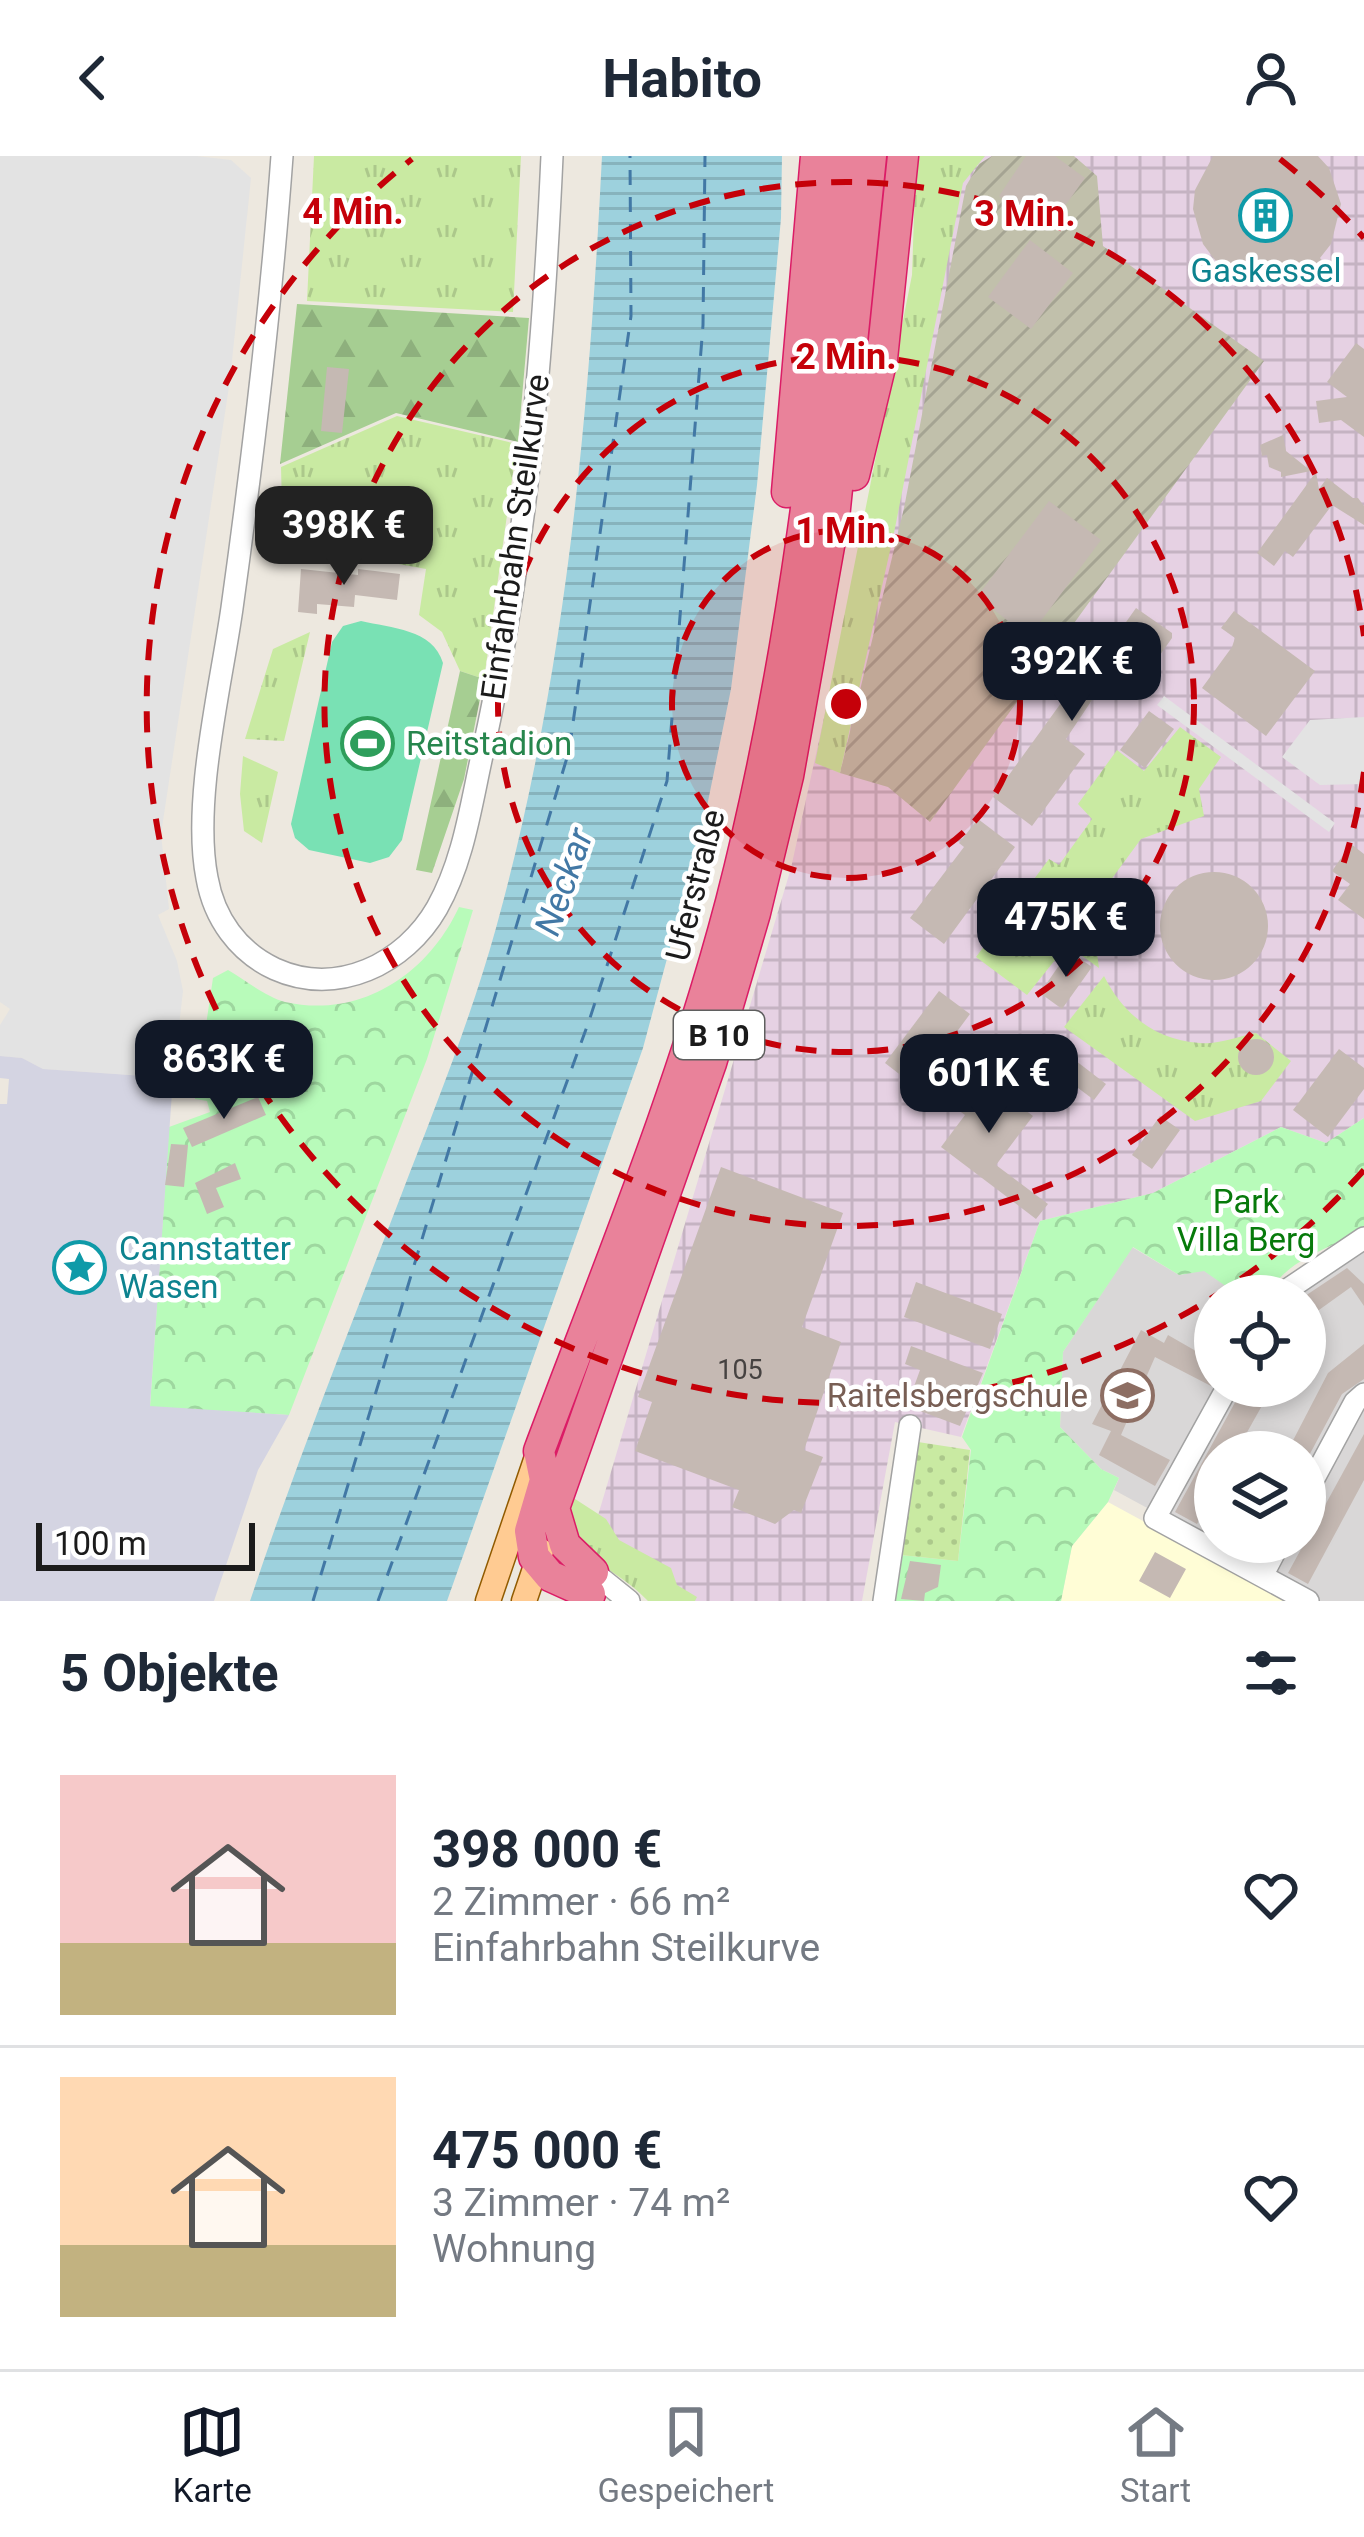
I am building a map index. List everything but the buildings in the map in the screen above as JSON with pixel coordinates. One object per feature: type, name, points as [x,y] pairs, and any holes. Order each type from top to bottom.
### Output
[{"type":"highway","name":"B 10","points":[[793,605],[782,554],[816,156]]},
{"type":"highway","name":"Uferstraße","points":[[539,1451],[656,1140],[703,998],[763,766],[793,605],[844,156]]},
{"type":"highway","name":"Uferstraße","points":[[554,1508],[686,1139],[748,935],[788,776],[834,518],[871,156]]},
{"type":"highway","name":"B 10","points":[[834,518],[857,469],[882,359],[903,156]]},
{"type":"highway","points":[[539,1451],[545,1480],[530,1531],[536,1563],[550,1576],[597,1589]]},
{"type":"highway","points":[[554,1508],[565,1545],[597,1589]]},
{"type":"main road","name":"Uferstraße","points":[[489,1601],[539,1451]]},
{"type":"main road","name":"Uferstraße","points":[[524,1601],[554,1508]]},
{"type":"main road","points":[[489,1601],[515,1574],[536,1563]]},
{"type":"main road","points":[[554,1601],[597,1589]]},
{"type":"street","name":"Einfahrbahn Steilkurve","points":[[282,156],[258,417],[203,826],[207,880],[223,922],[252,955],[302,978],[348,977],[401,951],[436,911],[461,848],[508,615],[537,393],[552,156]]},
{"type":"street","points":[[1315,1275],[1360,1249]]},
{"type":"street","points":[[1326,1457],[1364,1394]]},
{"type":"street","points":[[1216,1407],[1155,1518],[1308,1601]]},
{"type":"street","points":[[884,1601],[910,1426]]},
{"type":"street","points":[[1262,1576],[1269,1563]]},
{"type":"street","points":[[597,1589],[629,1601]]},
{"type":"shaded area","points":[[0,156],[196,156],[231,160],[251,178],[230,380],[161,834],[169,909],[158,915],[177,961],[183,991],[173,1078],[43,1069],[22,1058],[0,1056],[0,1025],[10,1009],[0,1002]]},
{"type":"shaded area","points":[[925,156],[1364,156],[1364,1118],[1326,1143],[1281,1127],[1153,1193],[1040,1221],[961,1437],[895,1422],[862,1601],[678,1601],[588,1549],[791,868],[878,471],[916,272]]},
{"type":"shaded area","points":[[992,156],[1074,156],[1097,176],[1103,246],[1264,361],[930,822],[888,787],[840,773],[904,508],[966,186],[979,164]]},
{"type":"shaded area","points":[[1164,696],[1335,823],[1329,832],[1157,705]]},
{"type":"shaded area","points":[[1364,717],[1364,784],[1320,785],[1282,757],[1310,720]]},
{"type":"shaded area","name":"Cannstatter Wasen","points":[[0,1056],[22,1058],[43,1069],[173,1078],[150,1406],[289,1415],[258,1470],[214,1601],[0,1601],[0,1104],[7,1104],[9,1079],[0,1078]]},
{"type":"shaded area","points":[[1364,1229],[1364,1601],[1319,1601],[1249,1563],[1326,1563],[1326,1431],[1194,1431],[1194,1533],[1114,1490],[1119,1478],[1101,1469],[1060,1427],[1063,1352],[1132,1247],[1179,1275],[1204,1270],[1211,1275],[1194,1275],[1194,1407],[1326,1407],[1326,1275],[1297,1275]]},
{"type":"shaded area","points":[[1108,1502],[1194,1549],[1194,1563],[1220,1563],[1290,1601],[1061,1601],[1072,1546]]},
{"type":"green space","points":[[314,156],[521,156],[513,312],[307,301]]},
{"type":"green space","points":[[916,156],[985,156],[963,183],[894,533],[840,773],[815,763],[912,275]]},
{"type":"green space","points":[[297,304],[529,318],[518,442],[396,413],[280,464]]},
{"type":"green space","points":[[397,416],[517,444],[484,679],[460,671],[442,632],[419,615],[426,569],[393,563],[395,541],[282,508],[281,467]]},
{"type":"green space","name":"Reitstadion","points":[[361,621],[421,637],[443,663],[402,840],[389,857],[370,863],[309,850],[295,838],[291,824],[332,642],[343,626]]},
{"type":"green space","points":[[310,632],[284,741],[245,739],[273,649]]},
{"type":"green space","points":[[460,671],[484,679],[464,779],[432,873],[416,870]]},
{"type":"green space","points":[[1180,727],[1221,757],[1199,789],[1204,816],[1141,839],[1099,896],[1094,931],[1099,968],[1067,945],[1027,995],[976,957],[1049,859],[1059,865],[1092,819],[1078,804],[1117,750],[1144,771]]},
{"type":"green space","points":[[243,756],[278,772],[262,843],[244,831]]},
{"type":"green space","points":[[459,907],[473,910],[427,1059],[289,1415],[150,1407],[169,1127],[210,1112],[207,1101],[195,1099],[213,978],[228,970],[278,1000],[313,1006],[365,997],[410,971],[446,931]]},
{"type":"green space","points":[[1104,976],[1131,1013],[1155,1031],[1207,1043],[1256,1033],[1291,1061],[1261,1101],[1195,1121],[1064,1027]]},
{"type":"green space","name":"Park Villa Berg","points":[[1364,1118],[1364,1229],[1283,1275],[1210,1275],[1204,1271],[1179,1275],[1133,1247],[1063,1352],[1060,1427],[1101,1469],[1119,1478],[1108,1502],[1072,1546],[1061,1601],[895,1601],[901,1555],[958,1561],[971,1450],[962,1437],[1040,1221],[1153,1193],[1281,1127],[1326,1143]]},
{"type":"green space","points":[[918,1442],[970,1450],[958,1561],[901,1555]]},
{"type":"green space","points":[[572,1497],[606,1519],[619,1540],[671,1568],[677,1585],[697,1597],[695,1601],[648,1601],[593,1558],[575,1535]]},
{"type":"water","name":"Neckar","points":[[602,156],[782,156],[781,218],[757,485],[731,689],[704,821],[643,1048],[447,1601],[250,1601],[464,1028],[520,833],[557,641],[570,545],[590,351]]},
{"type":"ferry route","points":[[313,1601],[569,751],[631,316],[630,156]]},
{"type":"ferry route","points":[[378,1601],[589,1021],[667,781],[703,325],[705,156]]},
{"type":"place","name":"Gaskessel","points":[[1266,216]]},
{"type":"place","name":"Reitstadion","points":[[367,743]]},
{"type":"place","name":"Cannstatter Wasen","points":[[80,1267]]},
{"type":"place","name":"Raitelsbergschule","points":[[1127,1395]]}]
